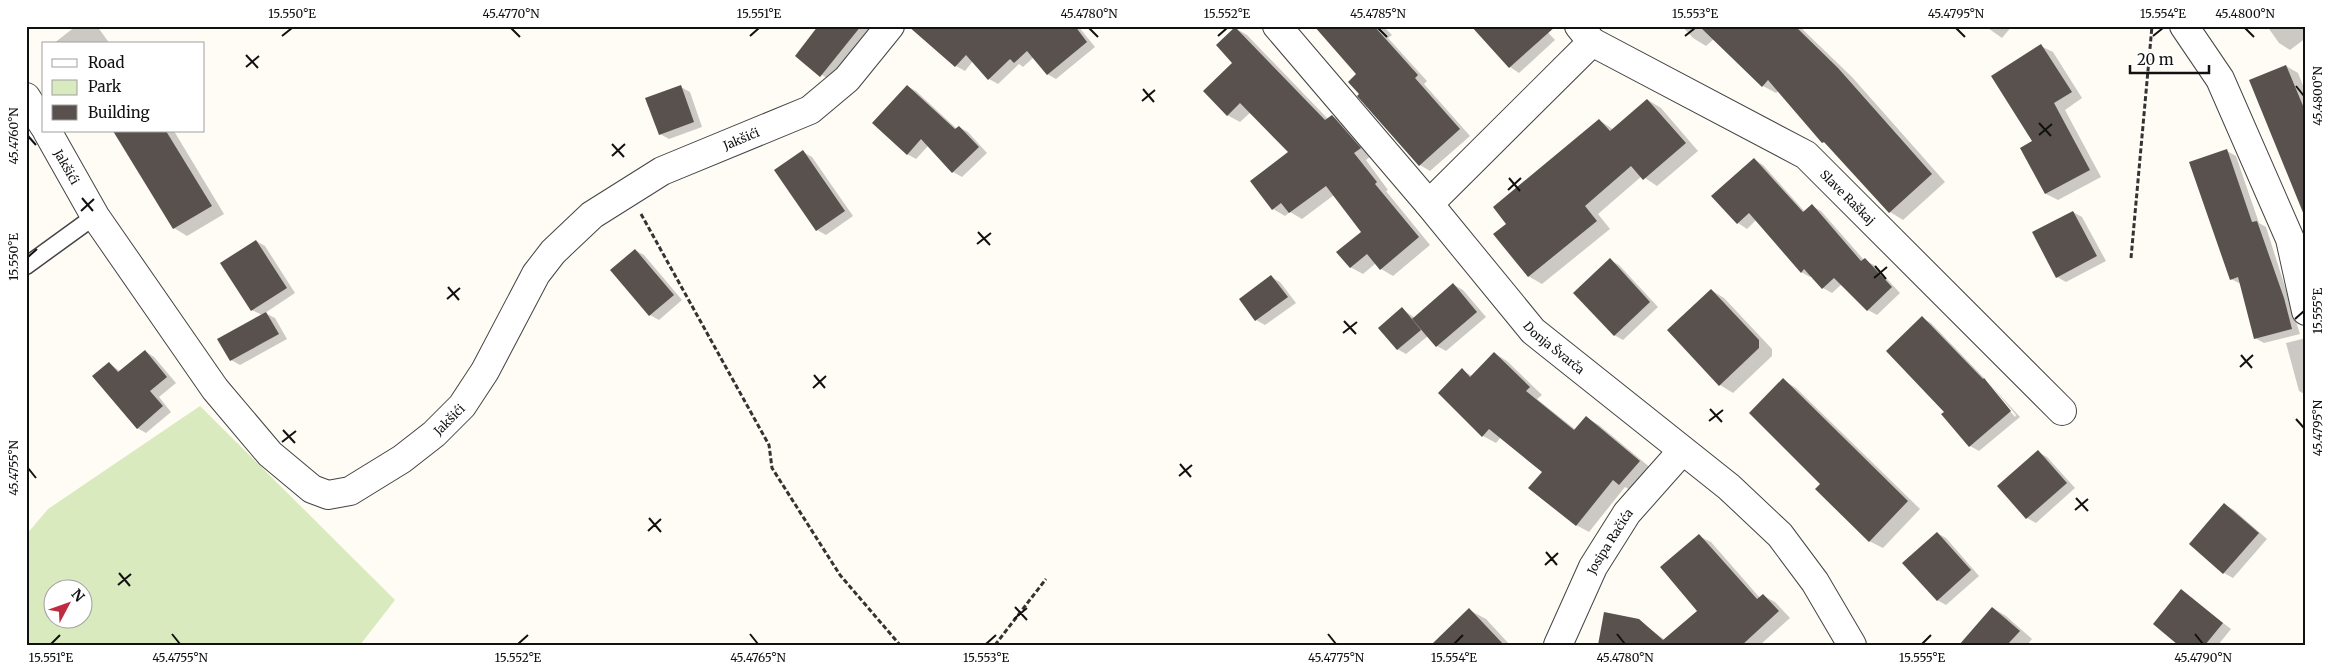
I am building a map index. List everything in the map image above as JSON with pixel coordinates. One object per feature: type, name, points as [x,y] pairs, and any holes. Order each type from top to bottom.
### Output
[{"type":"street","name":"Jakšići","points":[[48,132],[95,216],[215,390],[270,454],[312,489],[328,495],[350,491],[402,459],[441,427],[462,406],[484,371],[536,274],[553,252],[592,215],[662,171],[810,110],[847,79],[890,26]]},
{"type":"street","name":"Donja Švarča","points":[[1277,26],[1429,204],[1533,331],[1729,487],[1780,535],[1815,582],[1852,645]]},
{"type":"street","points":[[2184,26],[2220,79],[2290,239],[2306,311]]},
{"type":"street","name":"Slave Raškaj","points":[[1429,204],[1585,34],[1806,155],[2062,411]]},
{"type":"street","points":[[26,97],[42,123]]},
{"type":"street","name":"Josipa Račića","points":[[1558,645],[1593,567],[1627,513],[1682,451]]},
{"type":"lane","points":[[26,266],[95,216]]},
{"type":"path","points":[[2131,258],[2152,26]]},
{"type":"path","points":[[629,191],[769,445],[772,468],[840,574],[900,645]]},
{"type":"path","points":[[995,645],[1046,579]]},
{"type":"green space","points":[[200,406],[395,600],[360,645],[26,645],[26,535],[48,509]]},
{"type":"building","points":[[818,26],[861,26],[820,77],[795,56]]},
{"type":"building","points":[[908,26],[1075,26],[1087,42],[1047,75],[1027,51],[1014,63],[1010,59],[988,80],[966,55],[955,67]]},
{"type":"building","points":[[1314,26],[1374,26],[1418,75],[1415,78],[1460,129],[1419,166],[1357,96],[1359,94],[1348,82],[1356,74]]},
{"type":"building","points":[[1471,26],[1556,26],[1509,68]]},
{"type":"building","points":[[1699,26],[1795,26],[1838,68],[1932,174],[1889,213],[1824,142],[1822,143],[1768,80],[1762,87]]},
{"type":"building","points":[[1235,27],[1325,120],[1332,115],[1361,148],[1354,153],[1377,182],[1375,184],[1419,237],[1380,270],[1367,254],[1350,268],[1336,252],[1361,232],[1326,186],[1289,213],[1281,203],[1272,210],[1250,181],[1288,152],[1240,103],[1227,116],[1203,91],[1232,63],[1216,45]]},
{"type":"building","points":[[2041,44],[2072,92],[2054,103],[2090,170],[2045,194],[2020,148],[2032,141],[1991,76]]},
{"type":"building","points":[[2286,65],[2306,113],[2304,215],[2249,80]]},
{"type":"building","points":[[681,85],[694,122],[659,135],[645,98]]},
{"type":"building","points":[[907,85],[955,129],[959,126],[979,147],[952,173],[921,139],[907,155],[872,123]]},
{"type":"building","points":[[1647,99],[1686,143],[1643,180],[1631,166],[1585,206],[1597,221],[1528,277],[1493,234],[1506,224],[1493,207],[1599,119],[1610,131]]},
{"type":"building","points":[[114,132],[167,132],[212,206],[173,229]]},
{"type":"building","points":[[2227,149],[2252,222],[2257,221],[2284,298],[2292,329],[2254,339],[2238,277],[2230,280],[2189,162]]},
{"type":"building","points":[[803,150],[845,211],[816,231],[774,170]]},
{"type":"building","points":[[1754,158],[1803,212],[1812,204],[1861,261],[1865,258],[1892,287],[1867,311],[1834,278],[1822,289],[1804,269],[1801,273],[1749,213],[1737,224],[1711,196]]},
{"type":"building","points":[[2073,211],[2097,256],[2056,278],[2032,232]]},
{"type":"building","points":[[256,240],[287,288],[251,311],[220,263]]},
{"type":"building","points":[[635,249],[674,295],[649,316],[610,270]]},
{"type":"building","points":[[1610,258],[1650,302],[1614,336],[1573,293]]},
{"type":"building","points":[[1271,275],[1288,297],[1255,321],[1239,299]]},
{"type":"building","points":[[1453,283],[1477,312],[1436,347],[1412,319]]},
{"type":"building","points":[[1711,289],[1759,340],[1759,348],[1719,386],[1667,330]]},
{"type":"building","points":[[1402,307],[1421,330],[1397,350],[1378,328]]},
{"type":"building","points":[[266,312],[279,334],[230,361],[217,339]]},
{"type":"building","points":[[1922,316],[1984,378],[2011,411],[1969,447],[1941,414],[1944,412],[1886,351]]},
{"type":"building","points":[[145,350],[167,377],[150,391],[163,406],[137,429],[92,376],[109,362],[118,372]]},
{"type":"building","points":[[1494,352],[1530,387],[1526,391],[1574,430],[1586,416],[1640,461],[1619,485],[1613,480],[1576,526],[1528,488],[1542,472],[1489,429],[1482,437],[1438,393],[1462,368],[1470,377]]},
{"type":"building","points":[[1783,378],[1908,501],[1869,542],[1815,489],[1820,484],[1749,413]]},
{"type":"building","points":[[2038,450],[2067,483],[2026,519],[1997,486]]},
{"type":"building","points":[[2224,503],[2259,533],[2223,574],[2189,544]]},
{"type":"building","points":[[1937,532],[1971,570],[1937,601],[1902,563]]},
{"type":"building","points":[[1699,534],[1757,599],[1763,594],[1779,611],[1742,645],[1598,645],[1604,612],[1639,619],[1663,640],[1697,611],[1660,567]]},
{"type":"building","points":[[2181,589],[2223,623],[2205,645],[2178,645],[2153,624]]},
{"type":"building","points":[[1992,607],[2020,631],[2007,645],[1959,645]]},
{"type":"building","points":[[1469,608],[1504,645],[1431,645]]}]
